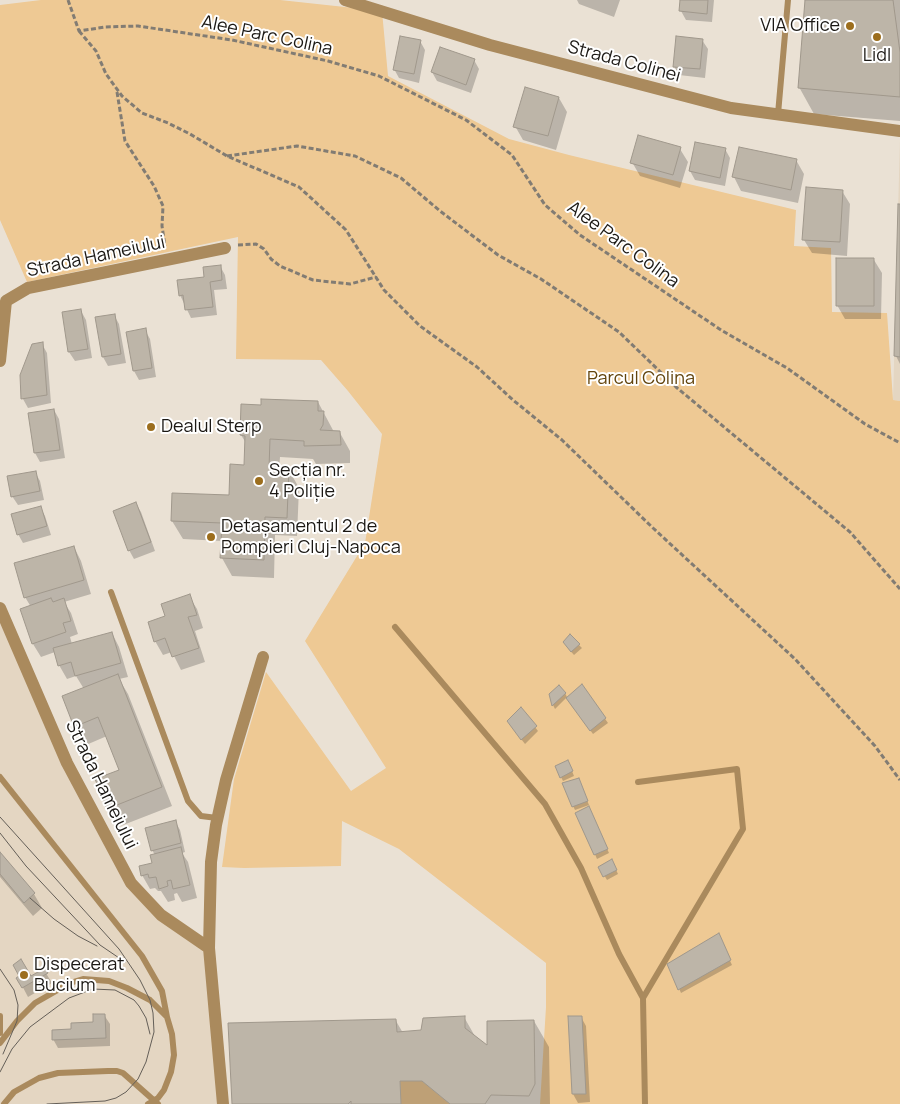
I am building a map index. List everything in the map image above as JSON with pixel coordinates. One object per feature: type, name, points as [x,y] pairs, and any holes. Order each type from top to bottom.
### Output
[{"type":"street","name":"Strada Colinei","points":[[345,0],[499,48],[731,108],[900,131]]},
{"type":"street","name":"Strada Hameiului","points":[[0,361],[6,301],[28,288],[225,248]]},
{"type":"street","name":"Strada Hameiului","points":[[0,608],[67,763],[131,883],[161,915],[209,948]]},
{"type":"street","points":[[223,1104],[209,948],[211,862],[217,818],[226,780],[263,657]]},
{"type":"lane","points":[[778,114],[788,0]]},
{"type":"lane","points":[[110,592],[188,802],[201,816],[217,818]]},
{"type":"lane","points":[[395,626],[545,804],[581,868],[619,954],[643,998],[644,1104]]},
{"type":"lane","points":[[638,782],[737,769],[744,829],[643,998]]},
{"type":"lane","points":[[0,777],[142,956],[162,991],[174,1046],[172,1063],[164,1090],[153,1103],[123,1073],[108,1071],[58,1073],[39,1078],[14,1092],[4,1104]]},
{"type":"lane","points":[[0,1043],[17,1021],[35,1004],[70,983],[83,979],[109,981],[127,988],[150,1000],[167,1017]]},
{"type":"lane","points":[[0,1016],[0,1033]]},
{"type":"path","points":[[68,0],[79,31],[96,51],[106,74],[122,96],[142,113],[182,130],[227,156],[299,187],[346,230],[384,290],[420,326],[477,367],[513,400],[562,440],[653,528],[795,659],[875,746],[900,780]]},
{"type":"path","name":"Alee Parc Colina","points":[[79,31],[104,27],[147,27],[241,42],[328,61],[379,76],[466,120],[512,155],[545,205],[580,235],[721,330],[787,368],[865,424],[900,443]]},
{"type":"path","points":[[116,89],[125,141],[154,186],[163,206],[162,226],[167,260]]},
{"type":"path","points":[[227,156],[297,146],[355,156],[401,178],[440,211],[498,255],[541,279],[619,332],[676,387],[850,532],[900,589]]},
{"type":"path","points":[[225,248],[242,244],[256,244],[264,249],[271,259],[280,266],[313,280],[350,284],[376,277]]},
{"type":"shaded area","points":[[900,138],[900,401],[893,400]]},
{"type":"shaded area","points":[[0,623],[131,883],[209,948],[223,1104],[0,1104]]},
{"type":"green space","name":"Parcul Colina","points":[[41,0],[280,0],[382,11],[388,76],[509,139],[796,210],[794,246],[831,248],[832,312],[887,313],[893,400],[900,401],[900,1104],[540,1104],[546,1007],[546,963],[399,849],[342,821],[341,866],[222,867],[234,779],[266,672],[351,791],[386,768],[305,641],[365,543],[382,434],[321,360],[236,359],[238,237],[27,282],[0,220],[0,5]]},
{"type":"green space","points":[[400,1081],[422,1081],[450,1104],[401,1104]]},
{"type":"building","points":[[680,0],[708,0],[707,14],[679,11]]},
{"type":"building","name":"VIA Office","points":[[805,0],[893,0],[900,52],[900,97],[798,88]]},
{"type":"building","points":[[400,36],[421,40],[414,74],[393,70]]},
{"type":"building","points":[[676,36],[703,39],[700,69],[673,67]]},
{"type":"building","points":[[440,47],[475,59],[466,85],[431,72]]},
{"type":"building","points":[[525,87],[559,97],[548,136],[513,127]]},
{"type":"building","points":[[638,135],[681,147],[673,175],[630,163]]},
{"type":"building","points":[[695,142],[726,148],[720,178],[689,171]]},
{"type":"building","points":[[739,147],[797,159],[791,190],[732,177]]},
{"type":"building","points":[[806,187],[843,190],[840,242],[802,240]]},
{"type":"building","points":[[898,204],[900,204],[900,357],[894,356]]},
{"type":"building","points":[[836,258],[874,258],[874,306],[836,306]]},
{"type":"building","points":[[221,265],[222,280],[210,282],[213,307],[185,310],[183,295],[179,296],[177,280],[204,277],[203,267]]},
{"type":"building","points":[[81,309],[88,349],[68,352],[62,312]]},
{"type":"building","points":[[115,314],[121,354],[102,357],[95,317]]},
{"type":"building","points":[[146,328],[152,368],[133,371],[126,332]]},
{"type":"building","points":[[43,342],[47,395],[21,399],[20,375],[32,344]]},
{"type":"building","name":"Secția nr. 4 Poliție","points":[[261,399],[318,401],[318,411],[324,411],[323,425],[320,430],[340,431],[341,445],[304,446],[304,441],[270,439],[269,468],[289,469],[287,518],[265,517],[264,560],[220,558],[222,523],[171,521],[172,493],[229,495],[230,464],[244,465],[245,436],[240,435],[241,404],[261,405]]},
{"type":"building","points":[[54,409],[60,450],[34,453],[28,413]]},
{"type":"building","points":[[36,471],[40,491],[11,497],[7,476]]},
{"type":"building","points":[[136,502],[151,542],[128,551],[113,511]]},
{"type":"building","points":[[41,506],[47,526],[17,535],[11,514]]},
{"type":"building","points":[[74,546],[84,580],[24,598],[14,563]]},
{"type":"building","points":[[190,594],[197,615],[188,617],[199,648],[172,657],[165,638],[154,642],[148,622],[165,616],[161,604]]},
{"type":"building","points":[[51,598],[53,602],[64,598],[71,621],[63,623],[66,632],[32,644],[20,609]]},
{"type":"building","points":[[112,632],[121,663],[75,676],[71,662],[58,666],[53,648]]},
{"type":"building","points":[[570,634],[580,644],[571,652],[563,642]]},
{"type":"building","points":[[118,674],[162,787],[107,809],[95,779],[119,770],[98,717],[74,727],[62,696]]},
{"type":"building","points":[[582,684],[606,718],[590,731],[566,698]]},
{"type":"building","points":[[559,685],[566,693],[552,706],[549,694]]},
{"type":"building","points":[[521,707],[537,726],[521,740],[507,721]]},
{"type":"building","points":[[568,760],[573,771],[560,778],[555,766]]},
{"type":"building","points":[[579,778],[588,801],[572,807],[562,783]]},
{"type":"building","points":[[589,806],[608,849],[594,855],[575,813]]},
{"type":"building","points":[[176,820],[181,843],[151,851],[145,828]]},
{"type":"building","points":[[181,847],[190,885],[173,889],[171,880],[167,881],[168,886],[159,889],[156,877],[149,878],[148,874],[141,876],[139,866],[152,863],[150,855]]},
{"type":"building","points":[[0,852],[35,893],[24,903],[0,874]]},
{"type":"building","points":[[612,859],[617,870],[603,877],[598,867]]},
{"type":"building","points":[[719,933],[731,960],[678,990],[667,964]]},
{"type":"building","name":"Dispecerat Bucium","points":[[21,959],[31,976],[45,968],[48,973],[22,988],[16,978],[19,976],[13,965]]},
{"type":"building","points":[[93,1014],[105,1014],[106,1038],[52,1040],[52,1030],[71,1029],[71,1023],[93,1022]]},
{"type":"building","points":[[465,1016],[465,1028],[487,1045],[487,1021],[534,1020],[535,1084],[529,1096],[491,1095],[485,1104],[450,1104],[422,1081],[400,1081],[401,1104],[351,1104],[351,1101],[348,1104],[232,1104],[228,1023],[396,1019],[397,1032],[421,1030],[423,1018]]},
{"type":"building","points":[[568,1016],[582,1016],[586,1094],[572,1094]]},
{"type":"tram line","points":[[0,817],[119,949],[140,980],[150,1000],[153,1013],[154,1032],[146,1062],[138,1079],[126,1092],[116,1098],[105,1101],[47,1104]]},
{"type":"tram line","points":[[0,833],[26,866],[100,945],[125,962]]},
{"type":"tram line","points":[[30,898],[54,919],[78,936],[97,946]]},
{"type":"tram line","points":[[0,969],[14,990],[18,1005],[17,1021],[3,1054]]},
{"type":"tram line","points":[[0,1072],[12,1049],[30,1027],[69,998],[93,989],[115,990],[134,1000],[146,1018],[150,1034]]},
{"type":"place","name":"VIA Office","points":[[850,26]]},
{"type":"place","name":"Lidl","points":[[877,37]]},
{"type":"place","name":"Dealul Sterp","points":[[151,427]]},
{"type":"place","name":"Secția nr. 4 Poliție","points":[[259,481]]},
{"type":"place","name":"Detașamentul 2 de Pompieri Cluj-Napoca","points":[[211,537]]},
{"type":"place","name":"Dispecerat Bucium","points":[[24,975]]}]
